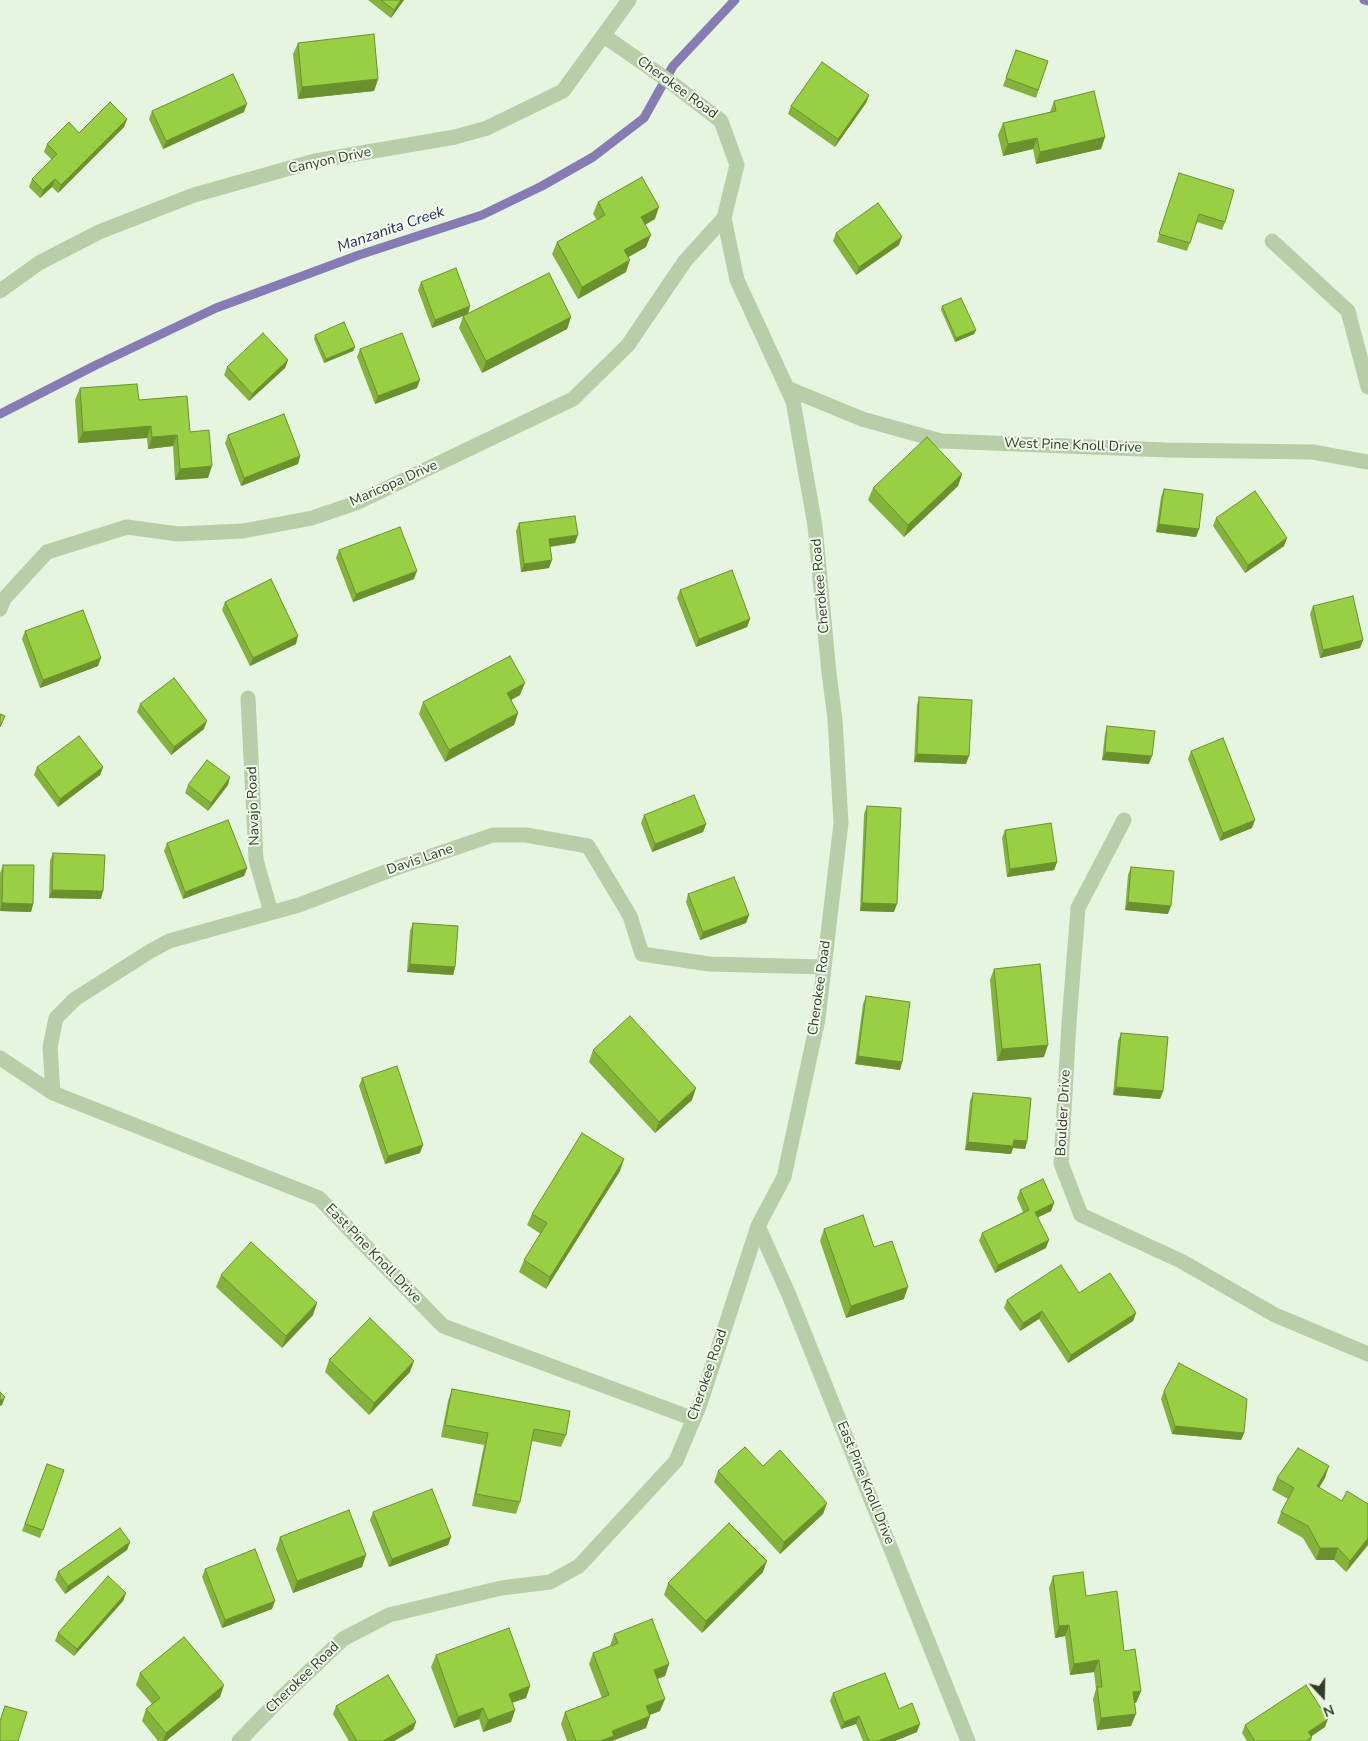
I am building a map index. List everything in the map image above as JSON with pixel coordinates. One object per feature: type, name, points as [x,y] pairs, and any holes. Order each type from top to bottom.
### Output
[{"type":"street","name":"Canyon Drive","points":[[0,291],[39,263],[99,232],[194,196],[315,161],[454,137],[487,128],[563,91],[629,0]]},
{"type":"street","name":"Cherokee Road","points":[[239,1741],[343,1639],[389,1615],[502,1588],[550,1582],[579,1566],[676,1461],[704,1395],[758,1226],[784,1177],[818,1019],[841,823],[836,719],[829,673],[815,526],[793,401],[737,280],[724,218],[737,164],[721,121],[669,81],[604,36]]},
{"type":"street","name":"Maricopa Drive","points":[[0,610],[4,599],[47,552],[127,527],[178,534],[242,531],[312,518],[356,503],[573,399],[628,345],[685,261],[724,218]]},
{"type":"street","points":[[1272,241],[1348,311],[1368,388]]},
{"type":"street","name":"West Pine Knoll Drive","points":[[787,388],[862,419],[941,441],[1166,450],[1313,452],[1368,462]]},
{"type":"street","name":"Navajo Road","points":[[248,698],[256,860],[271,912]]},
{"type":"street","name":"Boulder Drive","points":[[1124,820],[1078,908],[1061,1163],[1081,1215],[1181,1261],[1275,1315],[1368,1354]]},
{"type":"street","name":"Davis Lane","points":[[53,1093],[50,1046],[56,1018],[76,999],[149,952],[169,941],[298,905],[396,868],[493,835],[526,835],[588,846],[630,916],[642,954],[709,964],[824,967]]},
{"type":"street","name":"East Pine Knoll Drive","points":[[0,1058],[53,1093],[319,1198],[443,1326],[694,1419]]},
{"type":"street","name":"East Pine Knoll Drive","points":[[758,1226],[789,1295],[968,1741]]},
{"type":"building","points":[[381,0],[401,0],[394,10]]},
{"type":"building","points":[[374,34],[378,79],[302,87],[298,43]]},
{"type":"building","points":[[1016,50],[1048,61],[1038,90],[1006,78]]},
{"type":"building","points":[[822,62],[869,95],[838,139],[791,106]]},
{"type":"building","points":[[233,74],[247,104],[166,141],[152,111]]},
{"type":"building","points":[[1094,91],[1105,137],[1040,152],[1037,138],[1008,144],[1003,123],[1056,111],[1054,101]]},
{"type":"building","points":[[110,102],[127,119],[61,185],[55,179],[43,190],[32,179],[57,154],[47,144],[69,122],[79,133]]},
{"type":"building","points":[[1179,173],[1234,190],[1225,222],[1199,214],[1190,243],[1159,234]]},
{"type":"building","points":[[642,177],[659,207],[641,217],[651,235],[624,250],[630,260],[582,287],[557,242],[605,215],[598,202]]},
{"type":"building","points":[[878,203],[902,237],[859,267],[836,233]]},
{"type":"building","points":[[456,268],[470,306],[435,320],[421,282]]},
{"type":"building","points":[[549,273],[571,317],[486,361],[463,316]]},
{"type":"building","points":[[961,298],[976,330],[956,338],[942,306]]},
{"type":"building","points":[[344,322],[355,347],[326,359],[315,335]]},
{"type":"building","points":[[263,333],[288,360],[252,394],[227,367]]},
{"type":"building","points":[[402,333],[420,380],[378,396],[360,349]]},
{"type":"building","points":[[137,384],[139,400],[187,396],[190,432],[209,430],[212,466],[180,469],[177,435],[152,437],[151,426],[83,432],[80,388]]},
{"type":"building","points":[[284,414],[300,456],[244,478],[228,435]]},
{"type":"building","points":[[927,437],[962,474],[908,525],[873,488]]},
{"type":"building","points":[[1164,489],[1203,494],[1199,529],[1159,524]]},
{"type":"building","points":[[1255,491],[1287,538],[1248,565],[1216,518]]},
{"type":"building","points":[[575,516],[578,535],[549,539],[552,560],[524,564],[519,523]]},
{"type":"building","points":[[400,527],[417,571],[356,594],[339,550]]},
{"type":"building","points":[[732,570],[750,619],[699,639],[680,590]]},
{"type":"building","points":[[271,579],[298,636],[253,658],[225,602]]},
{"type":"building","points":[[1353,596],[1363,640],[1323,650],[1313,606]]},
{"type":"building","points":[[83,610],[101,658],[43,680],[25,631]]},
{"type":"building","points":[[510,656],[525,683],[507,693],[518,713],[449,750],[423,702]]},
{"type":"building","points":[[174,678],[207,721],[174,747],[140,704]]},
{"type":"building","points":[[919,697],[972,700],[969,756],[917,754]]},
{"type":"building","points":[[0,714],[5,716],[0,727]]},
{"type":"building","points":[[1107,726],[1155,731],[1152,756],[1105,752]]},
{"type":"building","points":[[79,736],[103,767],[60,799],[37,767]]},
{"type":"building","points":[[1223,738],[1255,820],[1223,833],[1191,751]]},
{"type":"building","points":[[207,760],[230,777],[211,803],[188,785]]},
{"type":"building","points":[[694,795],[706,824],[655,844],[644,815]]},
{"type":"building","points":[[867,806],[901,808],[897,904],[862,903]]},
{"type":"building","points":[[228,820],[247,868],[185,892],[167,843]]},
{"type":"building","points":[[1051,823],[1057,862],[1010,869],[1005,830]]},
{"type":"building","points":[[53,853],[105,855],[103,891],[52,890]]},
{"type":"building","points":[[3,865],[34,865],[33,904],[2,903]]},
{"type":"building","points":[[1131,867],[1174,871],[1171,906],[1128,902]]},
{"type":"building","points":[[734,877],[749,915],[703,932],[688,894]]},
{"type":"building","points":[[413,923],[458,926],[455,967],[410,964]]},
{"type":"building","points":[[1040,964],[1048,1045],[1002,1049],[994,969]]},
{"type":"building","points":[[866,996],[910,1002],[902,1062],[858,1056]]},
{"type":"building","points":[[630,1016],[696,1088],[659,1122],[593,1050]]},
{"type":"building","points":[[1121,1033],[1168,1037],[1163,1091],[1116,1087]]},
{"type":"building","points":[[397,1066],[423,1145],[388,1156],[362,1078]]},
{"type":"building","points":[[973,1093],[1031,1098],[1027,1141],[1014,1140],[1013,1146],[968,1142]]},
{"type":"building","points":[[582,1133],[624,1159],[550,1277],[524,1260],[547,1223],[532,1214]]},
{"type":"building","points":[[1043,1179],[1054,1203],[1035,1212],[1049,1240],[998,1265],[982,1233],[1029,1210],[1020,1190]]},
{"type":"building","points":[[863,1215],[874,1247],[892,1241],[908,1287],[851,1306],[824,1229]]},
{"type":"building","points":[[251,1242],[317,1303],[286,1336],[221,1275]]},
{"type":"building","points":[[1061,1265],[1079,1293],[1110,1273],[1136,1313],[1071,1355],[1042,1311],[1023,1323],[1007,1300]]},
{"type":"building","points":[[370,1318],[414,1361],[374,1403],[329,1360]]},
{"type":"building","points":[[1179,1363],[1247,1399],[1244,1433],[1175,1426],[1164,1391]]},
{"type":"building","points":[[452,1389],[570,1411],[566,1435],[534,1429],[520,1502],[476,1494],[488,1433],[445,1425]]},
{"type":"building","points":[[0,1392],[5,1397],[0,1401]]},
{"type":"building","points":[[745,1447],[763,1466],[780,1450],[827,1503],[784,1542],[718,1471]]},
{"type":"building","points":[[1298,1448],[1329,1466],[1317,1486],[1342,1501],[1347,1491],[1368,1504],[1368,1538],[1350,1561],[1338,1548],[1320,1548],[1308,1526],[1281,1512],[1294,1488],[1277,1478]]},
{"type":"building","points":[[47,1464],[64,1470],[43,1530],[25,1524]]},
{"type":"building","points":[[432,1489],[451,1537],[392,1559],[373,1512]]},
{"type":"building","points":[[349,1510],[366,1555],[297,1581],[280,1537]]},
{"type":"building","points":[[729,1523],[767,1561],[706,1621],[668,1583]]},
{"type":"building","points":[[120,1528],[130,1542],[68,1586],[58,1572]]},
{"type":"building","points":[[255,1549],[275,1601],[225,1620],[205,1569]]},
{"type":"building","points":[[1083,1572],[1086,1596],[1117,1591],[1124,1651],[1135,1649],[1141,1691],[1133,1692],[1136,1714],[1101,1718],[1097,1687],[1102,1687],[1099,1660],[1074,1664],[1069,1625],[1059,1626],[1053,1576]]},
{"type":"building","points":[[108,1576],[126,1593],[77,1649],[58,1633]]},
{"type":"building","points":[[652,1619],[669,1664],[654,1670],[665,1699],[646,1706],[650,1716],[612,1731],[614,1736],[600,1741],[576,1741],[565,1712],[609,1695],[593,1653],[618,1643],[614,1634]]},
{"type":"building","points":[[509,1628],[530,1686],[509,1694],[515,1710],[488,1720],[483,1708],[458,1717],[436,1655]]},
{"type":"building","points":[[184,1637],[224,1685],[166,1733],[146,1709],[160,1698],[140,1673]]},
{"type":"building","points":[[885,1673],[899,1709],[912,1703],[920,1724],[878,1741],[869,1741],[859,1716],[844,1722],[833,1693]]},
{"type":"building","points":[[388,1675],[416,1722],[383,1741],[357,1741],[336,1706]]},
{"type":"building","points":[[1306,1685],[1328,1719],[1308,1732],[1312,1737],[1306,1741],[1255,1741],[1245,1725]]},
{"type":"building","points":[[5,1706],[27,1712],[18,1741],[0,1741],[0,1721]]},
{"type":"waterway","name":"Manzanita Creek","points":[[0,414],[96,365],[216,308],[359,255],[482,215],[542,186],[593,157],[644,118],[673,66],[735,0]]},
{"type":"waterway","name":"Manzanita Creek","points":[[1364,0],[1368,1]]}]
